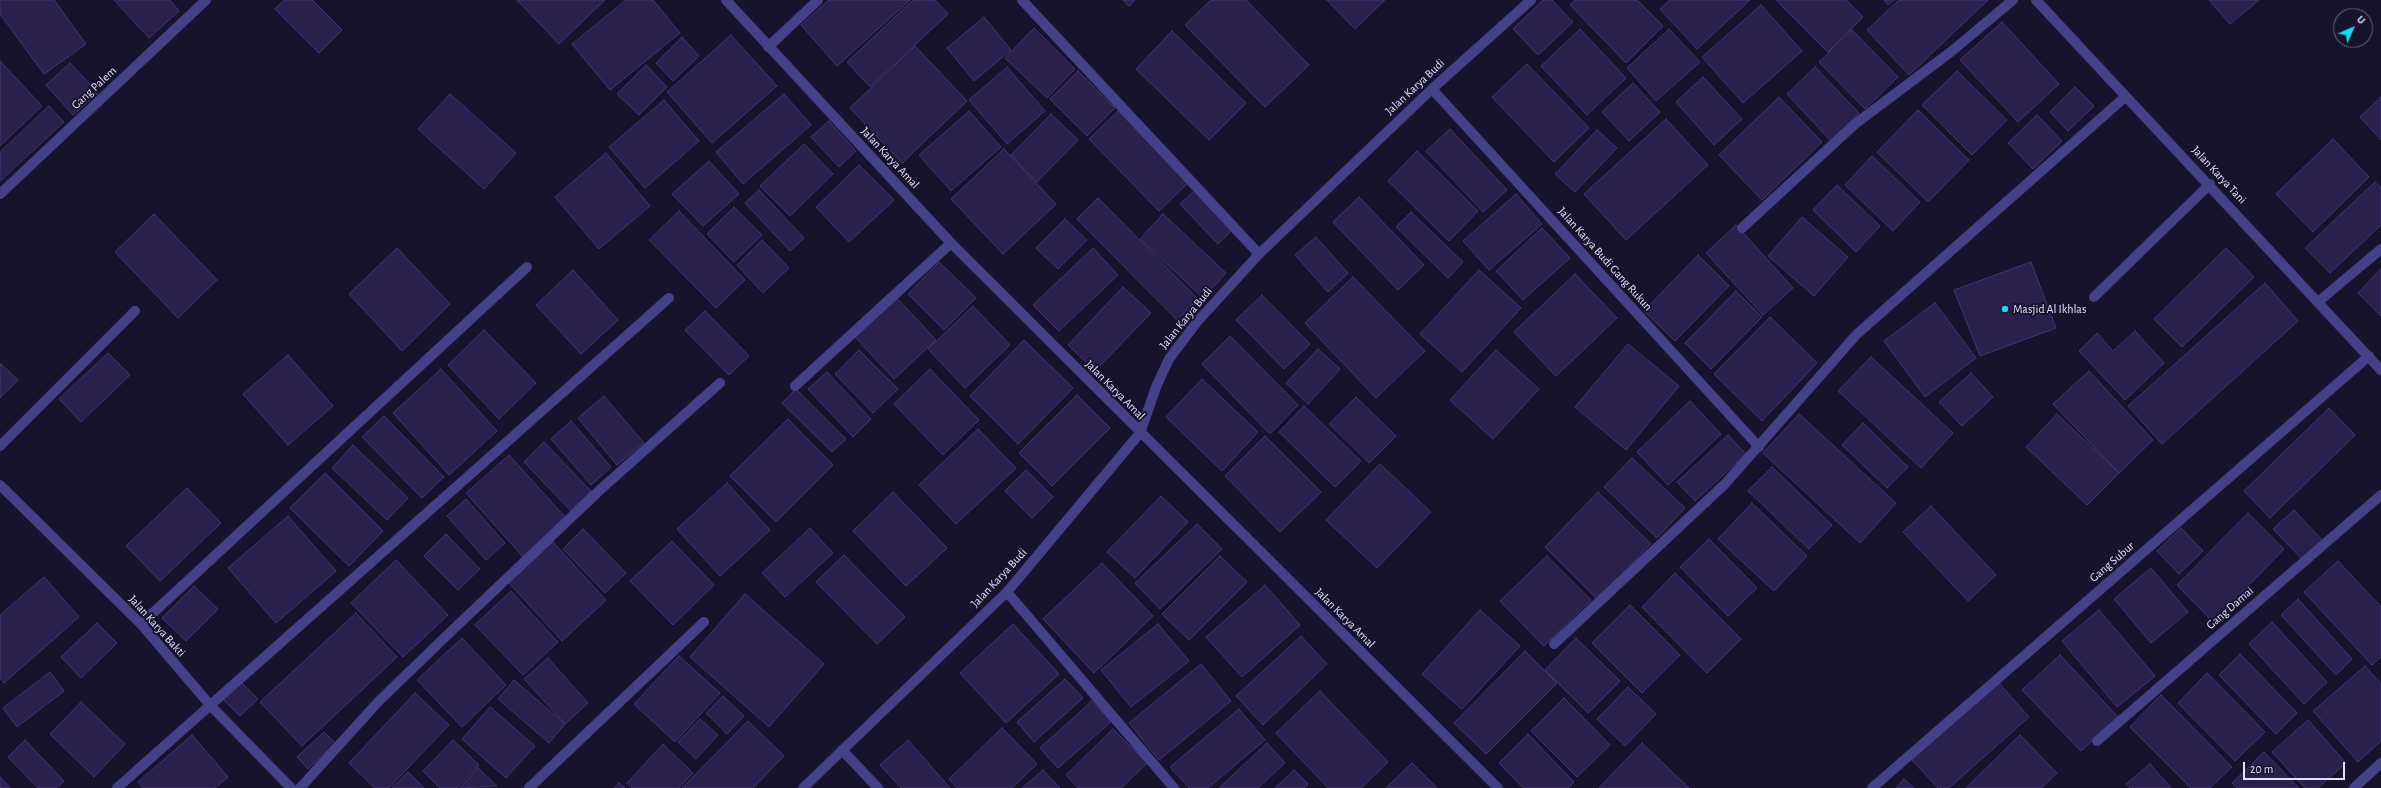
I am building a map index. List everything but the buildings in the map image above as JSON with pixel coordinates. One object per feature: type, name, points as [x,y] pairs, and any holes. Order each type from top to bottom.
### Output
[{"type":"street","name":"Gang Palem","points":[[0,194],[206,0]]},
{"type":"street","name":"Jalan Karya Amal","points":[[726,0],[951,243],[1498,788]]},
{"type":"street","points":[[768,46],[818,0]]},
{"type":"street","points":[[1022,0],[1259,254]]},
{"type":"street","name":"Jalan Karya Budi","points":[[803,788],[1007,592],[1140,433],[1156,387],[1170,359],[1197,322],[1259,254],[1432,89],[1531,0]]},
{"type":"street","points":[[1742,228],[1854,124],[1952,51],[2013,0]]},
{"type":"street","name":"Jalan Karya Tani","points":[[2036,0],[2125,97],[2210,184],[2381,370]]},
{"type":"street","name":"Jalan Karya Budi Gang Rukun","points":[[1432,89],[1759,447]]},
{"type":"street","points":[[1554,644],[1725,484],[1857,334],[2125,97]]},
{"type":"street","points":[[2094,297],[2210,184]]},
{"type":"street","points":[[795,386],[951,243]]},
{"type":"street","points":[[2318,302],[2381,249]]},
{"type":"street","points":[[141,624],[527,267]]},
{"type":"street","points":[[117,788],[670,298]]},
{"type":"street","points":[[0,446],[135,311]]},
{"type":"street","name":"Gang Subur","points":[[1872,788],[2369,356]]},
{"type":"street","points":[[300,788],[378,702],[442,640],[601,489],[720,383]]},
{"type":"street","name":"Jalan Karya Bakti","points":[[0,485],[141,624],[210,705],[291,788]]},
{"type":"street","name":"Gang Damai","points":[[2097,741],[2381,495]]},
{"type":"street","points":[[1007,592],[1174,788]]},
{"type":"street","points":[[529,788],[704,622]]},
{"type":"street","points":[[842,750],[878,788]]},
{"type":"street","points":[[2354,788],[2381,763]]},
{"type":"place","name":"Masjid Al Ikhlas","points":[[2005,309]]}]
